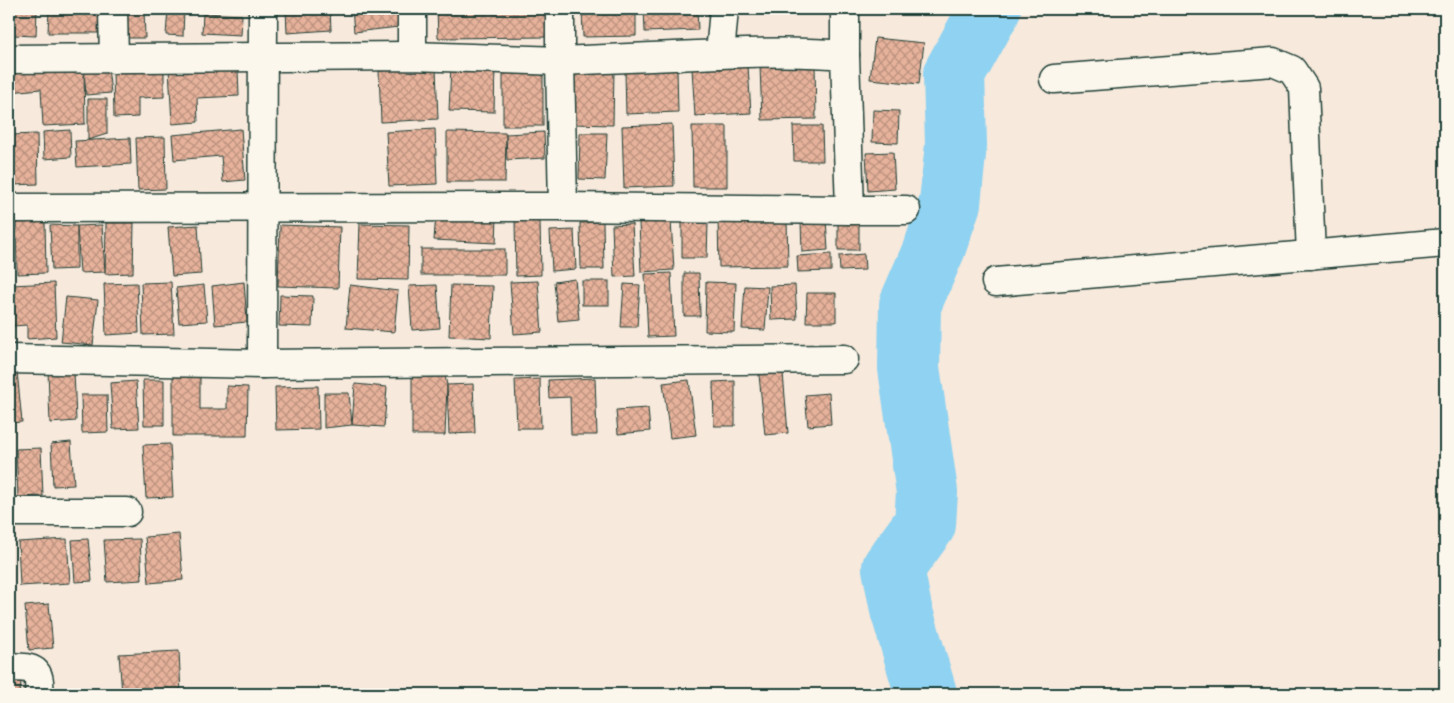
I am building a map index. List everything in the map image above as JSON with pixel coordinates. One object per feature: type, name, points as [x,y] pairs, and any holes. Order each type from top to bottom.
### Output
[{"type":"street","points":[[113,9],[114,58]]},
{"type":"street","points":[[262,364],[263,9]]},
{"type":"street","points":[[412,9],[412,56]]},
{"type":"street","points":[[560,9],[563,207]]},
{"type":"street","points":[[720,54],[724,9]]},
{"type":"street","points":[[845,9],[850,210]]},
{"type":"street","points":[[9,59],[412,56],[560,61],[772,52],[824,52],[845,55]]},
{"type":"street","points":[[1054,79],[1273,62],[1292,70],[1304,88],[1311,255]]},
{"type":"street","points":[[9,208],[563,207],[906,210]]},
{"type":"street","points":[[996,282],[1445,243]]},
{"type":"street","points":[[9,359],[262,364],[844,359]]},
{"type":"street","points":[[9,512],[127,512]]},
{"type":"street","points":[[9,666],[32,669],[37,674],[40,682],[39,694]]},
{"type":"building","points":[[14,9],[37,9],[36,36],[13,35]]},
{"type":"building","points":[[49,9],[99,9],[98,33],[48,33]]},
{"type":"building","points":[[118,9],[144,9],[145,38],[119,38]]},
{"type":"building","points":[[168,9],[184,9],[183,36],[166,35]]},
{"type":"building","points":[[286,9],[330,9],[331,30],[287,33]]},
{"type":"building","points":[[352,9],[398,9],[399,27],[354,32]]},
{"type":"building","points":[[437,9],[548,9],[549,37],[438,38]]},
{"type":"building","points":[[582,9],[636,9],[636,36],[583,37]]},
{"type":"building","points":[[644,9],[697,9],[698,30],[645,32]]},
{"type":"building","points":[[203,13],[242,15],[241,35],[202,33]]},
{"type":"building","points":[[875,38],[924,43],[919,84],[870,79]]},
{"type":"building","points":[[815,64],[816,119],[762,120],[760,66]]},
{"type":"building","points":[[451,65],[495,66],[494,112],[449,111]]},
{"type":"building","points":[[503,65],[543,65],[543,126],[503,126]]},
{"type":"building","points":[[748,66],[751,113],[695,116],[692,69]]},
{"type":"building","points":[[9,67],[84,70],[85,124],[43,126],[41,89],[10,92]]},
{"type":"building","points":[[201,67],[202,72],[238,70],[239,96],[197,98],[198,122],[172,124],[169,68]]},
{"type":"building","points":[[108,68],[111,93],[86,95],[84,70]]},
{"type":"building","points":[[436,68],[438,119],[381,122],[379,71]]},
{"type":"building","points":[[572,69],[614,69],[613,125],[571,124]]},
{"type":"building","points":[[677,69],[678,112],[626,114],[625,72]]},
{"type":"building","points":[[113,71],[164,71],[164,97],[138,98],[138,117],[114,118]]},
{"type":"building","points":[[88,99],[107,99],[107,134],[88,140]]},
{"type":"building","points":[[873,110],[899,111],[898,143],[872,142]]},
{"type":"building","points":[[672,124],[674,186],[624,188],[622,126]]},
{"type":"building","points":[[692,126],[727,126],[727,187],[693,187]]},
{"type":"building","points":[[793,126],[822,126],[823,161],[794,161]]},
{"type":"building","points":[[241,129],[245,180],[223,182],[221,156],[174,160],[172,135]]},
{"type":"building","points":[[435,129],[437,184],[389,186],[386,132]]},
{"type":"building","points":[[70,130],[71,157],[44,159],[43,132]]},
{"type":"building","points":[[447,132],[506,133],[505,182],[447,182]]},
{"type":"building","points":[[544,132],[545,158],[507,160],[506,134]]},
{"type":"building","points":[[580,133],[607,133],[605,180],[579,179]]},
{"type":"building","points":[[37,134],[38,184],[12,185],[10,135]]},
{"type":"building","points":[[165,137],[166,189],[138,190],[136,138]]},
{"type":"building","points":[[130,138],[131,164],[77,167],[75,141]]},
{"type":"building","points":[[893,152],[895,189],[868,191],[866,153]]},
{"type":"building","points":[[436,214],[497,217],[496,243],[434,240]]},
{"type":"building","points":[[787,219],[788,266],[719,267],[718,220]]},
{"type":"building","points":[[826,219],[828,250],[802,252],[801,221]]},
{"type":"building","points":[[515,220],[540,220],[541,275],[516,276]]},
{"type":"building","points":[[671,220],[674,270],[641,272],[639,222]]},
{"type":"building","points":[[838,221],[859,221],[859,250],[838,250]]},
{"type":"building","points":[[45,222],[46,273],[17,274],[16,223]]},
{"type":"building","points":[[603,222],[604,269],[581,269],[580,223]]},
{"type":"building","points":[[106,223],[134,223],[133,273],[105,274]]},
{"type":"building","points":[[682,223],[708,223],[707,258],[682,258]]},
{"type":"building","points":[[360,224],[409,225],[408,280],[358,279]]},
{"type":"building","points":[[632,224],[635,276],[614,277],[612,225]]},
{"type":"building","points":[[50,225],[77,226],[77,269],[52,270]]},
{"type":"building","points":[[102,225],[105,272],[80,273],[77,226]]},
{"type":"building","points":[[198,225],[201,274],[172,276],[168,227]]},
{"type":"building","points":[[280,225],[340,227],[338,288],[278,286]]},
{"type":"building","points":[[574,230],[576,269],[552,271],[550,231]]},
{"type":"building","points":[[421,249],[505,249],[505,275],[421,275]]},
{"type":"building","points":[[831,254],[831,271],[798,272],[797,256]]},
{"type":"building","points":[[864,254],[865,270],[840,271],[839,256]]},
{"type":"building","points":[[671,273],[674,336],[648,337],[645,274]]},
{"type":"building","points":[[684,273],[699,273],[700,316],[684,316]]},
{"type":"building","points":[[575,279],[579,319],[558,321],[554,282]]},
{"type":"building","points":[[538,281],[542,332],[514,334],[510,282]]},
{"type":"building","points":[[582,281],[609,281],[609,305],[582,305]]},
{"type":"building","points":[[171,282],[174,334],[143,335],[141,283]]},
{"type":"building","points":[[244,282],[247,322],[215,325],[212,286]]},
{"type":"building","points":[[706,282],[736,283],[734,332],[705,331]]},
{"type":"building","points":[[54,283],[56,337],[27,339],[27,325],[13,326],[11,285]]},
{"type":"building","points":[[137,283],[139,333],[106,335],[104,284]]},
{"type":"building","points":[[624,284],[640,285],[637,327],[621,327]]},
{"type":"building","points":[[204,285],[207,321],[179,323],[176,288]]},
{"type":"building","points":[[350,285],[398,291],[394,332],[346,328]]},
{"type":"building","points":[[437,285],[440,328],[412,330],[409,286]]},
{"type":"building","points":[[451,285],[493,286],[491,338],[449,336]]},
{"type":"building","points":[[795,285],[797,319],[771,320],[770,286]]},
{"type":"building","points":[[745,286],[768,287],[765,330],[742,329]]},
{"type":"building","points":[[807,293],[836,293],[836,322],[806,322]]},
{"type":"building","points":[[280,295],[313,296],[312,327],[279,326]]},
{"type":"building","points":[[66,297],[98,300],[93,345],[61,342]]},
{"type":"building","points":[[74,370],[76,421],[50,423],[48,371]]},
{"type":"building","points":[[17,371],[22,422],[9,423],[9,372]]},
{"type":"building","points":[[783,373],[788,433],[765,435],[759,375]]},
{"type":"building","points":[[173,376],[200,376],[200,409],[227,409],[227,386],[248,387],[247,436],[173,436]]},
{"type":"building","points":[[412,376],[445,376],[447,385],[445,435],[412,435]]},
{"type":"building","points":[[595,378],[597,435],[571,435],[570,397],[549,398],[548,380]]},
{"type":"building","points":[[540,379],[541,428],[517,428],[515,380]]},
{"type":"building","points":[[143,380],[164,380],[164,425],[144,425]]},
{"type":"building","points":[[689,380],[696,435],[670,438],[663,383]]},
{"type":"building","points":[[136,381],[139,428],[113,429],[110,383]]},
{"type":"building","points":[[735,381],[735,426],[714,426],[713,382]]},
{"type":"building","points":[[355,384],[387,387],[384,427],[352,425]]},
{"type":"building","points":[[473,384],[475,433],[449,434],[447,385]]},
{"type":"building","points":[[318,386],[319,429],[276,430],[275,387]]},
{"type":"building","points":[[324,393],[349,393],[352,425],[324,428]]},
{"type":"building","points":[[829,393],[831,424],[808,426],[805,395]]},
{"type":"building","points":[[81,395],[107,395],[108,432],[82,433]]},
{"type":"building","points":[[648,408],[650,431],[618,434],[616,410]]},
{"type":"building","points":[[71,442],[74,485],[53,486],[51,444]]},
{"type":"building","points":[[9,443],[13,480],[9,480]]},
{"type":"building","points":[[170,444],[173,497],[146,498],[143,445]]},
{"type":"building","points":[[41,448],[43,496],[18,497],[16,449]]},
{"type":"building","points":[[179,534],[183,580],[149,583],[145,537]]},
{"type":"building","points":[[67,539],[70,583],[20,586],[18,542]]},
{"type":"building","points":[[88,539],[92,581],[75,582],[72,540]]},
{"type":"building","points":[[140,539],[142,580],[107,582],[104,540]]},
{"type":"building","points":[[9,593],[12,593],[14,631],[9,631]]},
{"type":"building","points":[[49,604],[53,648],[29,650],[25,606]]},
{"type":"building","points":[[179,651],[181,694],[122,694],[119,654]]},
{"type":"building","points":[[9,681],[21,682],[20,694],[9,694]]},
{"type":"waterway","points":[[926,694],[901,609],[893,568],[925,524],[927,492],[909,368],[910,305],[935,247],[950,203],[956,144],[954,74],[990,9]]}]
